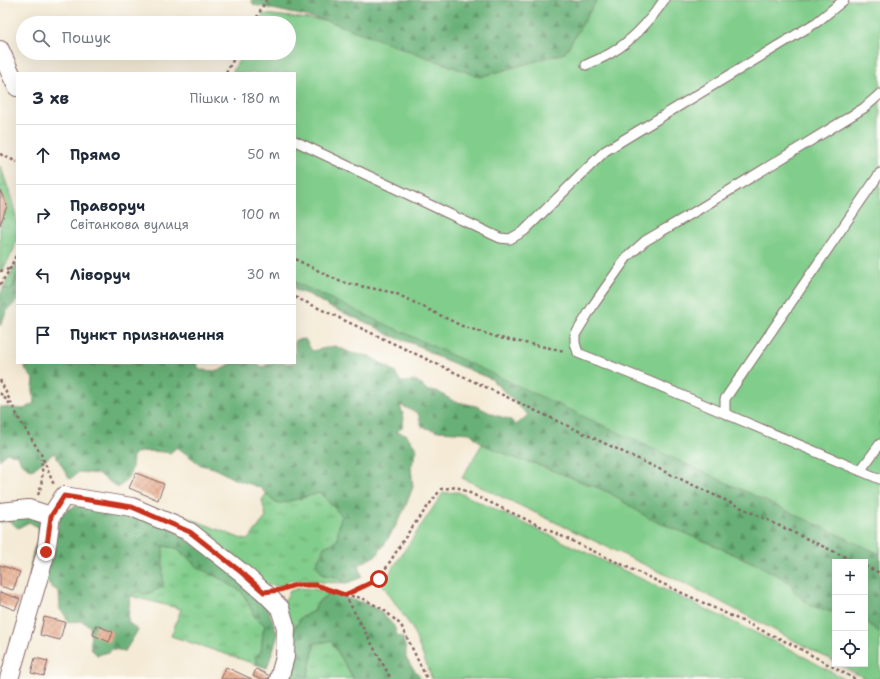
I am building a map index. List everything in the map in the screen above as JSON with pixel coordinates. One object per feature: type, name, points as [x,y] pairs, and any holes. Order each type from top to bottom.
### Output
[{"type":"street","points":[[0,50],[16,85]]},
{"type":"street","points":[[9,679],[46,552],[51,516],[64,496],[132,507],[190,532],[241,572],[280,608],[286,628],[285,657],[279,679]]},
{"type":"street","points":[[0,512],[29,509],[51,516]]},
{"type":"lane","points":[[586,65],[611,53],[635,35],[654,14],[664,0]]},
{"type":"lane","points":[[296,141],[500,238],[510,239],[524,231],[605,151],[817,22],[844,0]]},
{"type":"lane","points":[[880,94],[864,108],[645,241],[627,257],[594,304],[575,335],[575,343],[578,354],[648,381],[880,479]]},
{"type":"lane","points":[[725,413],[725,399],[880,173]]},
{"type":"lane","points":[[860,471],[880,444]]},
{"type":"path","points":[[258,16],[266,0]]},
{"type":"path","points":[[227,72],[233,60]]},
{"type":"path","points":[[0,154],[16,162]]},
{"type":"path","points":[[0,285],[10,269],[16,255]]},
{"type":"path","points":[[296,260],[341,282],[395,293],[462,326],[500,338],[578,354]]},
{"type":"path","points":[[0,271],[10,269]]},
{"type":"path","points":[[296,297],[850,559]]},
{"type":"path","points":[[0,380],[13,408],[41,454],[56,489],[64,496]]},
{"type":"path","points":[[0,393],[13,408]]},
{"type":"path","points":[[29,509],[42,483],[43,468],[41,454]]},
{"type":"path","points":[[345,595],[379,579],[410,530],[442,489],[457,487],[793,645],[855,679]]},
{"type":"path","points":[[868,567],[880,573]]},
{"type":"path","points":[[264,592],[280,590],[295,585],[316,585],[345,595],[362,598],[384,610],[402,625],[426,679]]},
{"type":"path","points":[[345,595],[392,679]]},
{"type":"green space","points":[[251,0],[597,0],[565,53],[480,77],[328,21],[254,5]]},
{"type":"green space","points":[[597,0],[880,0],[880,554],[296,282],[296,72],[233,72],[239,60],[296,60],[296,18],[328,21],[480,77],[565,53]]},
{"type":"green space","points":[[263,14],[282,16],[262,16]]},
{"type":"green space","points":[[0,166],[13,203],[16,218],[16,242],[0,273],[0,225],[7,206],[0,190]]},
{"type":"green space","points":[[296,250],[880,512],[880,634],[868,623],[868,559],[832,559],[832,611],[811,606],[795,592],[789,582],[762,567],[650,519],[608,492],[533,463],[519,460],[482,444],[470,433],[439,431],[422,427],[418,413],[400,405],[404,418],[402,428],[396,432],[406,434],[417,450],[411,467],[413,487],[404,510],[378,554],[359,565],[362,577],[347,583],[333,576],[323,575],[316,564],[324,547],[337,541],[339,524],[342,516],[320,493],[278,504],[259,487],[234,479],[214,468],[201,465],[177,447],[170,453],[151,451],[133,454],[129,476],[118,488],[99,474],[79,472],[70,479],[54,453],[32,470],[21,463],[18,455],[6,453],[0,460],[0,405],[2,407],[24,409],[34,403],[34,380],[26,370],[24,364],[197,364],[199,370],[219,371],[230,364],[256,364],[263,367],[269,364],[296,364],[296,340],[305,339],[312,351],[335,346],[351,353],[369,356],[394,371],[401,382],[417,381],[428,391],[437,391],[453,401],[476,406],[495,415],[511,420],[516,425],[528,415],[491,379],[436,356],[417,345],[391,336],[374,326],[330,307],[308,294],[296,290]]},
{"type":"green space","points":[[16,265],[16,278],[12,289],[3,288]]},
{"type":"green space","points":[[16,278],[16,302],[7,311],[0,326],[0,296],[3,288],[12,289]]},
{"type":"green space","points":[[482,444],[519,460],[533,463],[608,492],[650,519],[762,567],[789,582],[795,592],[811,606],[832,611],[832,660],[700,591],[462,478]]},
{"type":"green space","points":[[458,492],[792,650],[844,679],[432,679],[412,628],[382,584],[443,493]]},
{"type":"green space","points":[[320,493],[342,516],[339,524],[337,541],[324,547],[323,575],[333,576],[347,583],[305,580],[290,581],[281,586],[264,585],[174,512],[248,540],[266,517],[262,500],[266,494],[278,504]]},
{"type":"green space","points":[[75,506],[123,509],[171,528],[262,593],[278,635],[267,668],[258,665],[255,657],[261,652],[265,625],[254,616],[241,591],[199,568],[177,548],[163,546],[163,587],[145,595],[138,591],[130,596],[128,622],[138,630],[125,651],[112,649],[109,652],[97,655],[91,649],[90,626],[82,621],[68,622],[65,615],[60,610],[59,592],[49,585],[44,577],[61,514]]},
{"type":"green space","points":[[0,513],[45,520],[31,579],[32,556],[39,537],[38,527],[29,522],[18,528],[9,521],[0,522]]},
{"type":"green space","points":[[163,546],[177,548],[199,568],[241,591],[254,616],[265,625],[261,652],[255,657],[258,665],[171,636],[181,609],[130,596],[138,590]]},
{"type":"green space","points":[[300,588],[314,589],[329,593],[318,602],[314,611],[301,617],[294,630],[283,607],[290,591]]},
{"type":"green space","points":[[329,593],[361,602],[379,610],[394,626],[397,635],[403,638],[406,658],[419,675],[420,679],[354,679],[331,641],[315,643],[307,679],[284,679],[294,630],[301,617],[314,611],[318,602]]},
{"type":"green space","points":[[868,623],[880,634],[880,679],[866,679],[844,667],[868,667]]},
{"type":"green space","points":[[331,641],[354,679],[307,679],[315,643]]},
{"type":"building","points":[[0,190],[7,206],[0,225]]},
{"type":"building","points":[[136,473],[164,484],[158,500],[129,488]]},
{"type":"building","points":[[0,565],[20,572],[13,590],[0,586]]},
{"type":"building","points":[[0,592],[20,599],[15,610],[0,604]]},
{"type":"building","points":[[44,617],[65,622],[60,640],[40,635]]},
{"type":"building","points":[[96,625],[113,632],[109,642],[93,635]]},
{"type":"building","points":[[35,658],[48,661],[44,676],[31,673]]},
{"type":"building","points":[[226,667],[252,679],[221,679]]},
{"type":"building","points":[[256,669],[270,676],[268,679],[260,679],[253,676]]},
{"type":"route","points":[[46,552],[51,516],[64,496],[132,507],[190,532],[264,592],[280,590],[295,585],[316,585],[345,595],[379,579]]}]
